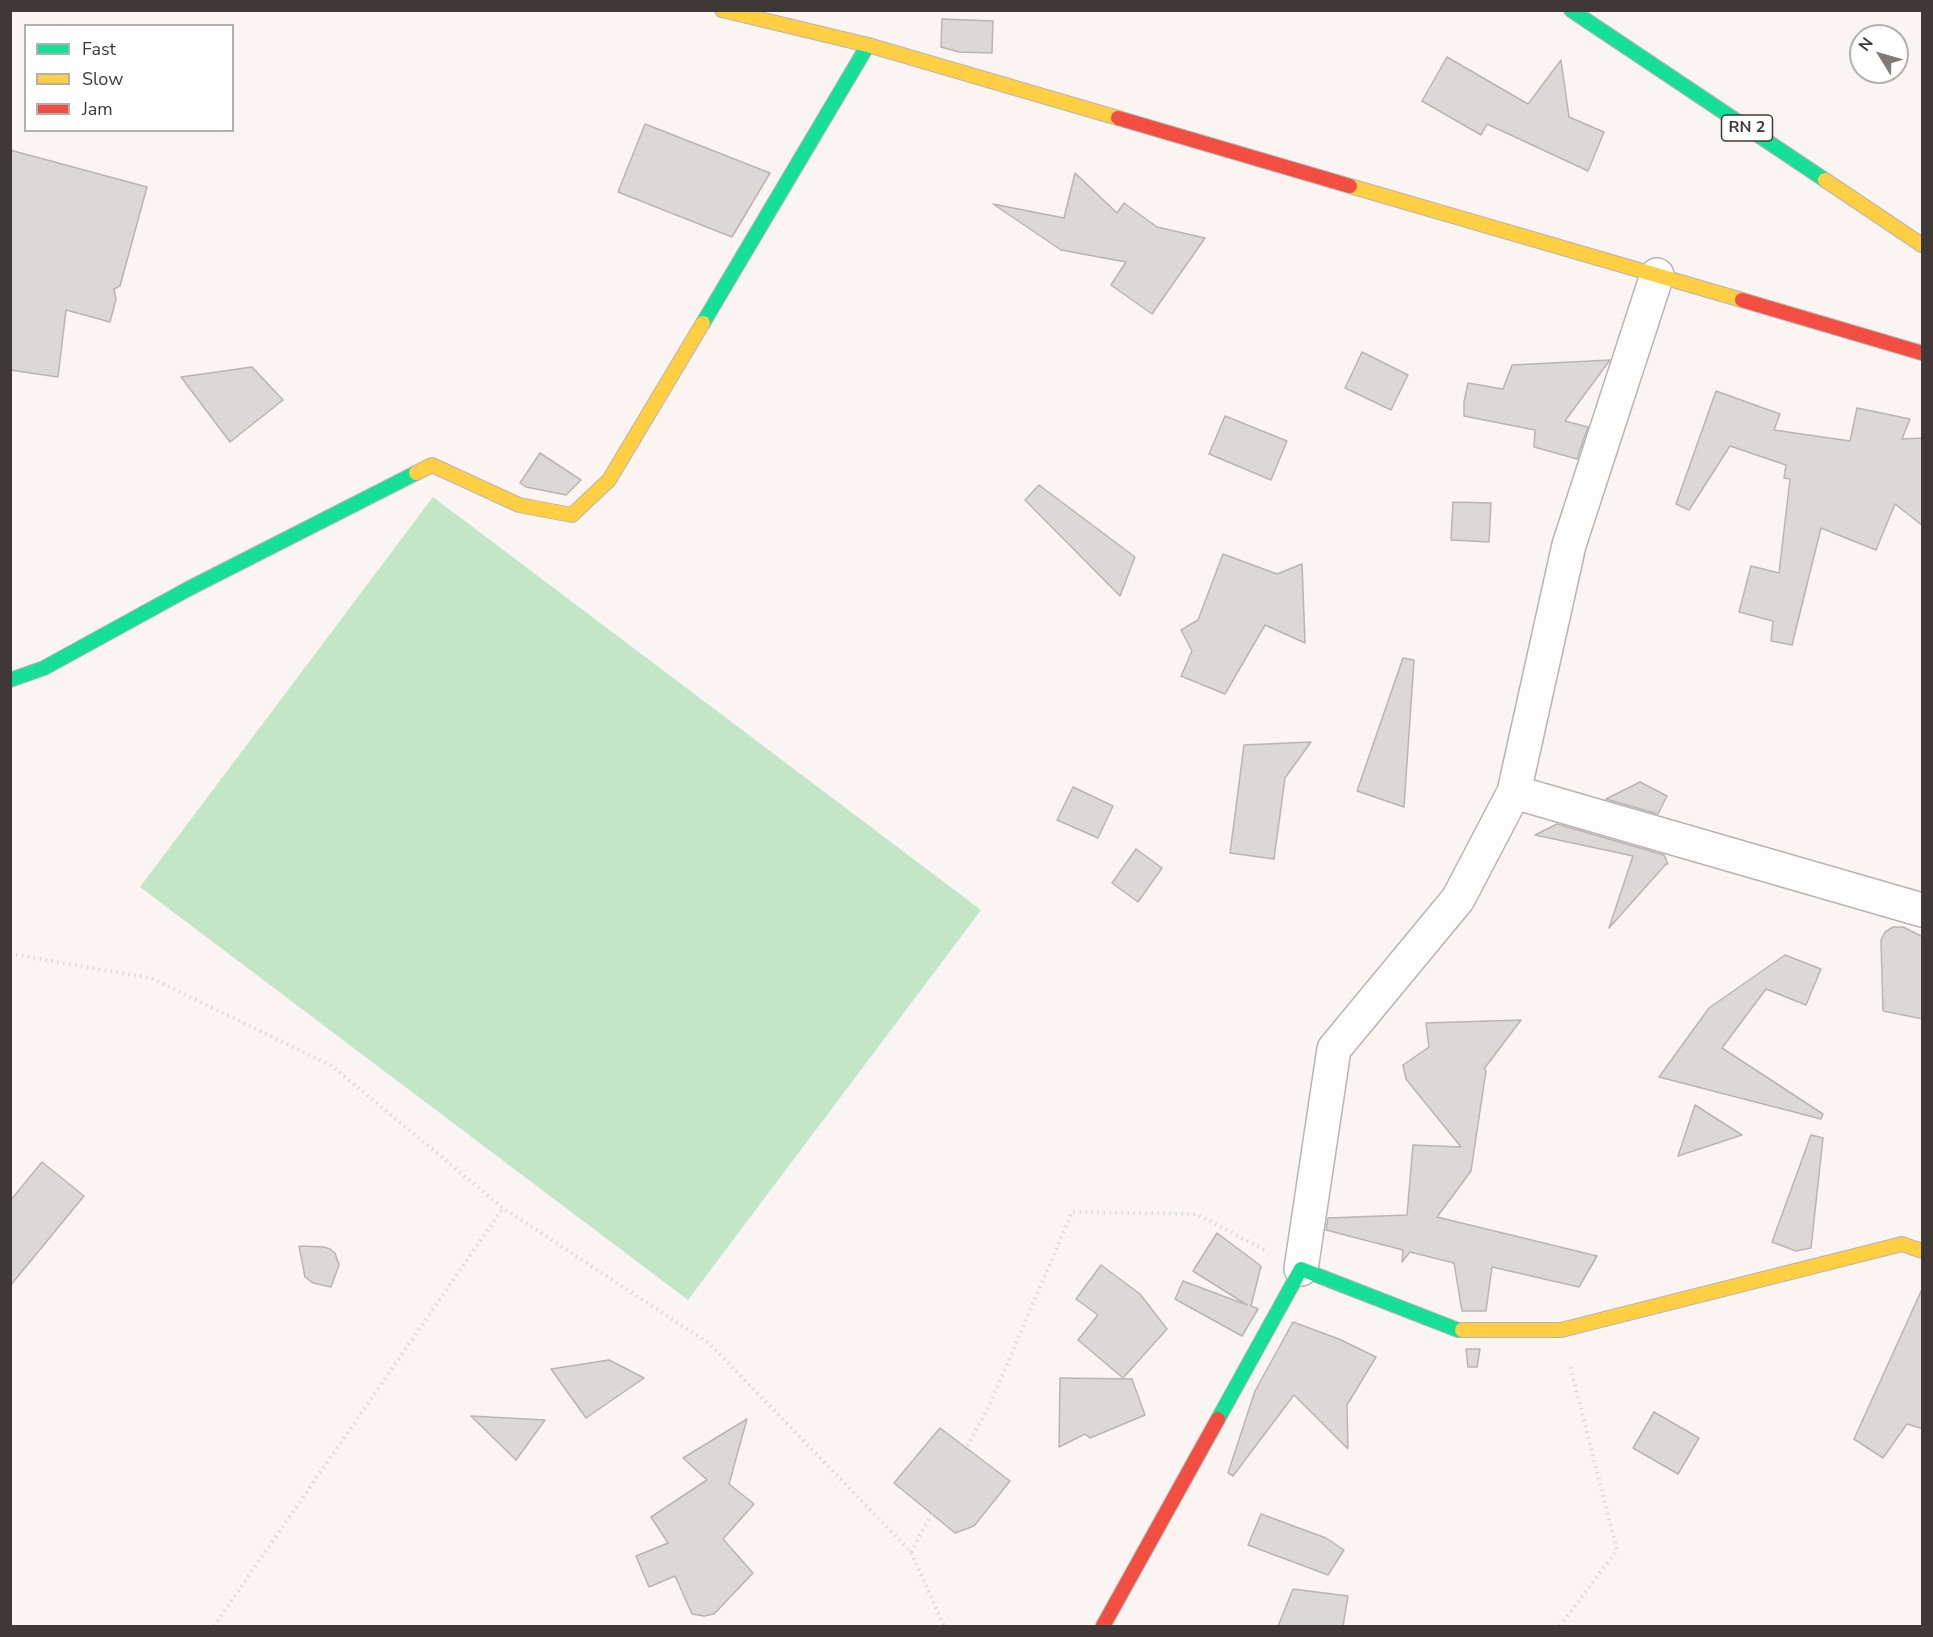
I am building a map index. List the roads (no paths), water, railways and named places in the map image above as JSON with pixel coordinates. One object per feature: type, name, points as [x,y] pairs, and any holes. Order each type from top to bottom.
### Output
[{"type":"street","points":[[723,10],[868,45],[1923,353]]},
{"type":"street","name":"RN 2","points":[[1570,10],[1923,245]]},
{"type":"street","points":[[10,680],[44,668],[188,589],[432,465],[519,505],[572,515],[609,480],[868,45]]},
{"type":"street","points":[[1102,1626],[1301,1269],[1334,1049],[1458,899],[1514,792],[1569,545],[1657,275]]},
{"type":"street","points":[[1514,792],[1923,910]]},
{"type":"street","points":[[1301,1269],[1458,1330],[1561,1330],[1902,1244],[1923,1251]]}]
